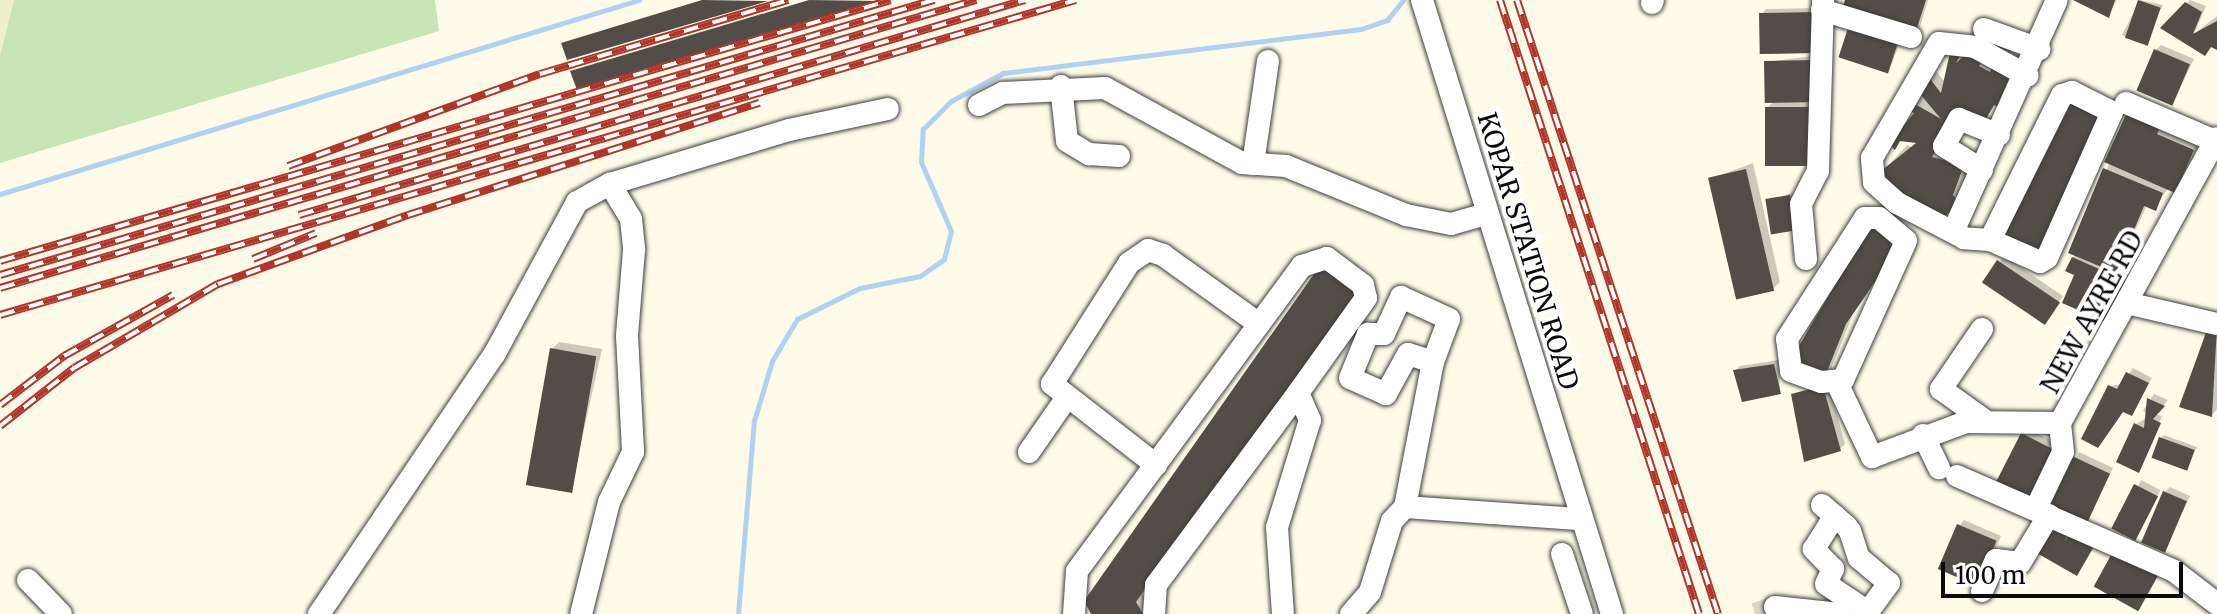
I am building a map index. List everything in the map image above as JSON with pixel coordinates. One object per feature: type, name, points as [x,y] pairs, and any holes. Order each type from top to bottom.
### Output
[{"type":"street","name":"KOPAR STATION ROAD","points":[[1422,0],[1578,519],[1611,614]]},
{"type":"street","points":[[1953,232],[2028,76],[2057,0]]},
{"type":"street","points":[[1806,259],[1801,204],[1818,171],[1831,6],[1911,37]]},
{"type":"street","points":[[1984,29],[2039,49]]},
{"type":"street","points":[[1990,240],[2062,95],[2072,92],[2112,112],[2047,258],[2040,262],[1990,240],[1953,232],[1897,203],[1874,182],[1872,158],[1939,43],[1975,47],[2028,76]]},
{"type":"street","points":[[1253,164],[1268,61]]},
{"type":"street","points":[[979,105],[1003,93],[1061,86],[1105,88],[1253,164],[1286,166],[1406,215],[1451,224],[1487,214]]},
{"type":"street","points":[[1061,86],[1067,141],[1089,154],[1119,156]]},
{"type":"street","points":[[2126,103],[2216,140]]},
{"type":"street","points":[[320,614],[494,355],[577,202],[610,184],[888,109]]},
{"type":"street","points":[[1982,170],[1944,146],[1959,119],[1999,135]]},
{"type":"street","name":"NEW AYRE RD","points":[[1838,385],[1872,457],[1923,435],[1984,420],[2060,423],[2131,304],[2216,140]]},
{"type":"street","points":[[581,614],[609,502],[633,452],[627,336],[634,250],[631,219],[610,184]]},
{"type":"street","points":[[1873,216],[1906,241],[1838,385],[1791,371],[1787,339],[1873,216]]},
{"type":"street","points":[[1156,465],[1065,400],[1052,384],[1054,374],[1129,263],[1148,250],[1259,324]]},
{"type":"street","points":[[1074,614],[1077,571],[1259,324],[1314,257],[1327,258],[1367,290],[1298,393],[1156,585],[1154,614]]},
{"type":"street","points":[[1351,614],[1370,592],[1392,521],[1405,507],[1426,388],[1449,315],[1401,297],[1384,334],[1368,334],[1350,378],[1389,395],[1402,364],[1411,354],[1433,362]]},
{"type":"street","points":[[2131,304],[2217,324]]},
{"type":"street","points":[[1982,329],[1941,389],[1984,420]]},
{"type":"street","points":[[1402,364],[1412,382],[1426,388]]},
{"type":"street","points":[[1283,614],[1277,527],[1310,420],[1298,393]]},
{"type":"street","points":[[1029,452],[1065,400]]},
{"type":"street","points":[[1982,591],[1996,560],[2020,563],[2044,508],[2063,452],[2060,423]]},
{"type":"street","points":[[1923,435],[1948,472],[2044,508],[2174,571],[2217,604],[2210,614]]},
{"type":"street","points":[[1405,507],[1578,519]]},
{"type":"street","points":[[1562,554],[1582,614]]},
{"type":"street","points":[[28,580],[61,614]]},
{"type":"street","points":[[1775,607],[1840,614]]},
{"type":"green space","points":[[0,0],[14,0],[0,56]]},
{"type":"green space","points":[[14,0],[435,0],[439,31],[0,163],[0,56]]},
{"type":"building","points":[[702,0],[768,1],[567,60],[561,43]]},
{"type":"building","points":[[809,0],[880,1],[577,90],[570,71]]},
{"type":"building","points":[[1845,0],[1926,0],[1914,37],[1841,14]]},
{"type":"building","points":[[2073,0],[2115,0],[2109,18]]},
{"type":"building","points":[[2138,0],[2161,8],[2148,46],[2125,38]]},
{"type":"building","points":[[2185,2],[2202,12],[2193,34],[2217,21],[2217,50],[2211,47],[2205,56],[2160,28]]},
{"type":"building","points":[[1817,12],[1818,53],[1760,54],[1759,13]]},
{"type":"building","points":[[1849,25],[1898,41],[1888,73],[1838,57]]},
{"type":"building","points":[[1951,48],[1961,54],[1956,63],[1967,53],[1984,57],[1979,66],[1990,72],[1994,64],[2010,81],[2000,108],[1994,105],[1982,126],[1957,111],[1932,157],[1964,165],[1953,195],[1961,206],[1939,219],[1888,185],[1881,171],[1916,143],[1900,141],[1895,150],[1888,144],[1914,113],[1903,107],[1908,100],[1941,119],[1921,95],[1927,75],[1941,93]]},
{"type":"building","points":[[2154,49],[2190,64],[2172,106],[2136,90]]},
{"type":"building","points":[[1816,60],[1817,102],[1765,103],[1764,61]]},
{"type":"building","points":[[2063,99],[2107,118],[2049,256],[2004,237]]},
{"type":"building","points":[[1765,107],[1814,107],[1814,166],[1765,166]]},
{"type":"building","points":[[2129,108],[2162,123],[2157,134],[2194,150],[2175,193],[2104,162]]},
{"type":"building","points":[[2103,168],[2163,193],[2156,211],[2144,206],[2116,273],[2068,253]]},
{"type":"building","points":[[1746,169],[1774,291],[1736,300],[1708,178]]},
{"type":"building","points":[[1790,195],[1796,231],[1771,234],[1765,199]]},
{"type":"building","points":[[1873,221],[1903,241],[1846,324],[1824,379],[1817,378],[1793,356]]},
{"type":"building","points":[[2072,257],[2133,284],[2112,325],[2062,303],[2074,275],[2065,271]]},
{"type":"building","points":[[1997,260],[2060,302],[2045,325],[1982,282]]},
{"type":"building","points":[[1323,261],[1360,287],[1136,602],[1143,614],[1091,614],[1084,601]]},
{"type":"building","points":[[2208,327],[2217,327],[2212,417],[2179,407]]},
{"type":"building","points":[[550,348],[596,356],[572,493],[526,485]]},
{"type":"building","points":[[1774,364],[1781,394],[1742,402],[1733,370]]},
{"type":"building","points":[[2126,372],[2149,383],[2132,416],[2123,412],[2098,448],[2081,439],[2108,385],[2117,389]]},
{"type":"building","points":[[1823,386],[1841,451],[1804,462],[1791,394]]},
{"type":"building","points":[[2147,398],[2165,406],[2153,419],[2161,423],[2139,473],[2116,462],[2134,423],[2144,428]]},
{"type":"building","points":[[2021,433],[2058,452],[2034,500],[1996,481]]},
{"type":"building","points":[[2159,437],[2195,450],[2187,471],[2151,458]]},
{"type":"building","points":[[2072,456],[2110,474],[2085,528],[2047,510]]},
{"type":"building","points":[[2134,484],[2158,496],[2135,541],[2111,529]]},
{"type":"building","points":[[2163,491],[2187,501],[2165,553],[2141,543]]},
{"type":"building","points":[[2054,520],[2070,525],[2065,541],[2073,527],[2097,541],[2077,576],[2035,552]]},
{"type":"building","points":[[1957,524],[1997,541],[1977,586],[1938,569]]},
{"type":"building","points":[[2115,548],[2160,573],[2138,611],[2094,586]]},
{"type":"waterway","points":[[0,194],[639,0]]},
{"type":"waterway","points":[[738,614],[754,421],[772,361],[797,319],[860,288],[920,276],[944,259],[951,231],[921,162],[923,129],[951,101],[1003,73],[1361,29],[1387,20],[1403,0]]},
{"type":"tunnel","points":[[1755,614],[1775,607]]},
{"type":"railway","points":[[288,166],[540,74],[788,0]]},
{"type":"railway","points":[[0,261],[891,0]]},
{"type":"railway","points":[[0,275],[934,0]]},
{"type":"railway","points":[[0,288],[976,0]]},
{"type":"railway","points":[[299,215],[1025,0]]},
{"type":"railway","points":[[0,315],[1076,0]]},
{"type":"railway","points":[[1500,0],[1699,614]]},
{"type":"railway","points":[[1517,0],[1718,614]]},
{"type":"railway","points":[[0,426],[74,368],[218,284],[408,215],[760,103]]},
{"type":"railway","points":[[253,259],[316,233]]},
{"type":"railway","points":[[0,405],[64,356],[173,295]]}]
